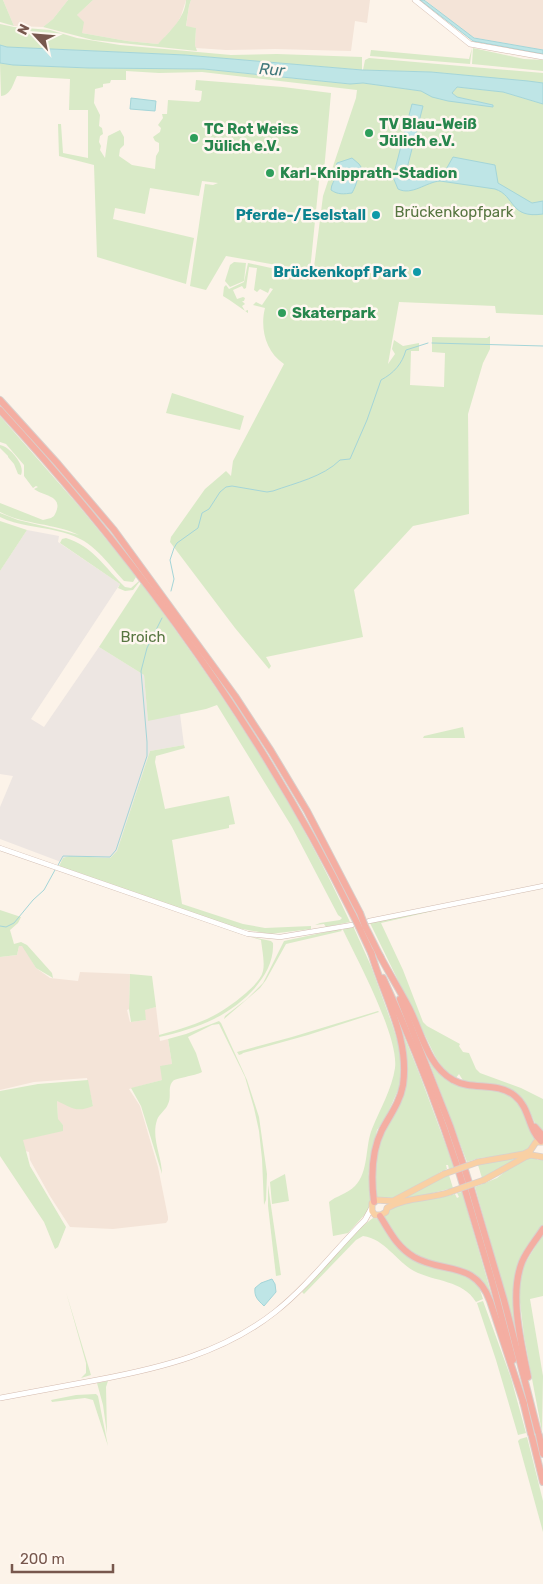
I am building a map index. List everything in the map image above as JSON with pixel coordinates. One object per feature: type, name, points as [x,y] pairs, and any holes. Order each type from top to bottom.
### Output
[{"type":"highway","points":[[0,400],[114,530],[235,696],[307,811],[356,914]]},
{"type":"highway","points":[[0,410],[60,476],[109,535],[219,684],[301,814],[409,1008],[431,1057],[442,1072],[450,1079],[462,1084],[497,1088],[511,1093],[522,1103],[537,1137],[542,1140]]},
{"type":"highway","points":[[364,925],[375,968],[399,1032],[404,1063],[400,1097],[382,1130],[376,1149],[371,1184],[374,1202]]},
{"type":"highway","points":[[371,952],[399,1013],[461,1168]]},
{"type":"highway","points":[[380,956],[405,1010],[450,1126],[461,1168],[504,1300],[532,1410],[543,1482]]},
{"type":"highway","points":[[467,1187],[524,1404]]},
{"type":"highway","points":[[375,1213],[396,1243],[412,1256],[462,1271],[474,1278],[482,1286],[488,1295],[524,1404],[543,1454]]},
{"type":"highway","points":[[532,1410],[534,1405],[518,1312],[516,1285],[524,1258],[543,1229]]},
{"type":"main road","points":[[414,0],[474,45],[543,57]]},
{"type":"main road","points":[[375,1213],[374,1202],[379,1200],[393,1201],[435,1177],[478,1162],[527,1153],[535,1143],[542,1140]]},
{"type":"main road","points":[[532,1149],[535,1156]]},
{"type":"main road","points":[[0,1398],[147,1370],[190,1358],[225,1343],[260,1323],[285,1304],[314,1276],[364,1220],[375,1213],[384,1214],[387,1208],[398,1202],[439,1196],[484,1180],[528,1156],[543,1157]]},
{"type":"main road","points":[[384,1201],[387,1208]]},
{"type":"street","points":[[0,848],[248,934],[280,937],[352,925]]},
{"type":"street","points":[[364,925],[543,886]]},
{"type":"shaded area","points":[[3,0],[68,0],[53,19],[43,27],[14,26]]},
{"type":"shaded area","points":[[93,0],[186,0],[176,25],[158,44],[82,33],[77,15]]},
{"type":"shaded area","points":[[191,0],[370,0],[367,23],[355,21],[351,51],[196,48],[196,28],[186,27]]},
{"type":"shaded area","points":[[425,0],[543,0],[543,50],[470,36]]},
{"type":"shaded area","points":[[27,530],[59,536],[58,542],[120,584],[31,719],[44,727],[99,647],[144,675],[148,720],[180,714],[184,745],[150,751],[117,851],[110,858],[69,856],[63,858],[61,862],[0,839],[0,807],[13,776],[0,774],[0,571]]},
{"type":"shaded area","points":[[19,946],[23,946],[36,968],[50,978],[78,981],[80,972],[130,974],[129,1009],[127,1010],[130,1022],[146,1020],[144,1010],[156,1007],[160,1041],[168,1039],[172,1064],[162,1080],[129,1089],[140,1106],[158,1167],[168,1217],[166,1223],[113,1229],[70,1227],[30,1160],[29,1152],[25,1151],[22,1139],[63,1125],[58,1120],[57,1101],[93,1106],[87,1078],[34,1082],[0,1090],[0,957],[17,955]]},
{"type":"green space","points":[[0,0],[3,0],[14,26],[0,22]]},
{"type":"green space","points":[[68,0],[93,0],[77,15],[84,22],[82,33],[158,44],[180,18],[186,0],[191,0],[186,26],[196,28],[195,45],[197,51],[93,40],[43,27],[53,19]]},
{"type":"green space","points":[[0,24],[50,30],[77,38],[120,45],[231,55],[277,54],[362,57],[362,70],[185,55],[7,47],[0,45]]},
{"type":"green space","points":[[472,48],[470,64],[370,56],[371,50],[469,59]]},
{"type":"green space","points":[[473,48],[524,59],[543,60],[543,71],[472,64]]},
{"type":"green space","points":[[369,58],[543,73],[543,83],[431,72],[363,70],[365,60]]},
{"type":"green space","name":"Brückenkopfpark","points":[[0,63],[89,68],[204,69],[349,84],[363,83],[422,91],[439,99],[493,105],[457,97],[452,93],[457,87],[503,92],[543,104],[543,315],[496,313],[495,306],[399,302],[388,364],[395,354],[392,349],[394,340],[403,346],[419,343],[419,351],[411,351],[410,385],[444,387],[445,353],[432,352],[432,337],[487,338],[490,336],[490,349],[483,363],[468,414],[469,514],[413,526],[354,590],[363,637],[266,657],[271,666],[269,669],[235,628],[170,542],[171,537],[205,489],[226,471],[231,476],[233,461],[284,364],[272,353],[268,346],[263,323],[265,308],[253,305],[256,302],[262,305],[273,289],[270,288],[268,293],[260,289],[257,292],[254,290],[257,268],[249,267],[246,288],[244,289],[242,286],[233,290],[237,299],[245,298],[242,301],[245,304],[242,306],[245,311],[223,296],[224,287],[226,285],[229,289],[244,282],[248,263],[307,277],[313,275],[323,196],[357,90],[202,72],[159,73],[126,71],[126,80],[111,80],[110,83],[103,84],[103,87],[95,89],[94,103],[100,115],[99,126],[102,128],[103,134],[100,136],[100,150],[105,158],[108,136],[120,130],[124,137],[124,145],[120,149],[119,156],[132,165],[155,169],[159,143],[153,137],[160,132],[161,128],[158,125],[163,118],[162,114],[167,114],[168,100],[199,102],[202,91],[195,90],[196,80],[331,93],[324,171],[320,171],[310,271],[226,256],[206,290],[190,286],[205,184],[213,185],[218,183],[202,181],[199,196],[150,188],[145,214],[115,208],[113,219],[194,238],[186,284],[97,257],[94,165],[59,156],[58,124],[61,124],[63,153],[88,158],[88,110],[69,110],[70,79],[17,76],[7,94],[1,96]]},
{"type":"green space","points":[[234,262],[246,263],[244,281],[230,287],[225,281],[230,265]]},
{"type":"green space","points":[[172,393],[244,416],[240,430],[166,413]]},
{"type":"green space","points":[[0,416],[78,505],[133,572],[136,577],[133,582],[124,581],[102,556],[79,538],[57,531],[28,526],[0,517],[0,513],[18,520],[79,535],[0,512],[0,503],[43,520],[54,516],[57,504],[56,500],[34,489],[38,487],[33,488],[24,476],[24,465],[6,444],[0,442]]},
{"type":"green space","points":[[0,445],[8,449],[19,461],[22,471],[21,475],[18,474],[14,464],[0,448]]},
{"type":"green space","points":[[0,521],[27,530],[0,571]]},
{"type":"green space","points":[[66,538],[92,552],[125,587],[131,588],[140,581],[133,590],[125,591],[118,588],[120,584],[60,543],[62,539]]},
{"type":"green space","name":"Broich","points":[[141,583],[227,705],[281,790],[350,922],[326,927],[324,924],[315,925],[342,918],[338,915],[292,827],[217,705],[148,721],[144,675],[99,647]]},
{"type":"green space","points":[[463,727],[465,738],[423,738],[424,736]]},
{"type":"green space","points":[[184,745],[185,748],[156,756],[155,762],[165,809],[229,796],[235,824],[229,825],[229,828],[172,840],[182,904],[243,924],[265,928],[311,926],[311,929],[270,934],[237,928],[59,866],[63,858],[69,856],[110,858],[117,851],[150,751]]},
{"type":"green space","points":[[0,910],[21,917],[18,923],[10,930],[14,944],[21,942],[27,945],[52,973],[53,978],[36,968],[22,946],[19,946],[17,955],[0,957]]},
{"type":"green space","points":[[432,910],[381,923],[403,970],[423,1022],[460,1044],[459,1046],[463,1052],[469,1053],[476,1069],[480,1073],[521,1088],[543,1099],[543,1134],[521,1099],[506,1092],[464,1082],[459,1074],[455,1079],[444,1070],[435,1056],[370,923]]},
{"type":"green space","points":[[353,926],[371,966],[392,1024],[400,1049],[402,1072],[399,1088],[386,1117],[377,1130],[368,1177],[371,1166],[372,1197],[368,1211],[348,1233],[333,1236],[329,1202],[352,1189],[363,1174],[372,1129],[389,1091],[395,1068],[395,1054],[384,1019],[343,930]]},
{"type":"green space","points":[[218,927],[271,941],[273,943],[272,955],[268,967],[254,989],[235,1006],[214,1019],[180,1032],[159,1037],[159,1035],[184,1028],[215,1015],[246,993],[260,977],[264,964],[261,940]]},
{"type":"green space","points":[[340,929],[342,931],[286,944],[266,980],[260,988],[224,1019],[225,1016],[247,999],[263,983],[284,941]]},
{"type":"green space","points":[[130,974],[152,976],[156,1007],[145,1010],[146,1020],[131,1022],[129,1009]]},
{"type":"green space","points":[[378,1011],[308,1035],[239,1055],[237,1052],[292,1037]]},
{"type":"green space","points":[[219,1021],[247,1080],[259,1117],[267,1174],[266,1200],[264,1205],[262,1159],[254,1108],[245,1077],[219,1024],[212,1025],[188,1037],[202,1072],[171,1083],[169,1101],[158,1118],[155,1127],[162,1174],[141,1106],[131,1088],[162,1080],[160,1066],[172,1064],[168,1039]]},
{"type":"green space","points":[[398,1021],[454,1167],[449,1169],[448,1165],[446,1165],[447,1169],[401,1197],[395,1199],[375,1198],[373,1186],[376,1152],[404,1086]]},
{"type":"green space","points":[[415,1025],[447,1079],[501,1091],[517,1100],[537,1140],[528,1150],[514,1155],[480,1158],[467,1162]]},
{"type":"green space","points":[[88,1080],[93,1106],[78,1109],[71,1108],[57,1101],[58,1119],[63,1125],[63,1131],[23,1140],[30,1166],[66,1227],[58,1247],[55,1249],[44,1222],[0,1156],[0,1091],[38,1084]]},
{"type":"green space","points":[[525,1155],[482,1178],[478,1165]]},
{"type":"green space","points":[[533,1157],[543,1160],[543,1227],[518,1268],[516,1332],[475,1187],[497,1178],[520,1160]]},
{"type":"green space","points":[[285,1174],[289,1201],[272,1204],[270,1182]]},
{"type":"green space","points":[[449,1175],[453,1188],[395,1202],[445,1176]]},
{"type":"green space","points":[[268,1185],[281,1275],[276,1276],[268,1206]]},
{"type":"green space","points":[[462,1192],[506,1345],[490,1296],[475,1278],[429,1262],[403,1248],[383,1217],[391,1208],[415,1201],[455,1194],[457,1198],[459,1197],[457,1193]]},
{"type":"green space","points":[[373,1218],[379,1219],[395,1244],[405,1253],[452,1269],[473,1280],[479,1287],[483,1299],[476,1302],[464,1289],[456,1285],[414,1271],[378,1241],[363,1236],[356,1240],[304,1294],[302,1292],[360,1228]]},
{"type":"green space","points":[[543,1234],[543,1296],[530,1299],[543,1376],[542,1432],[524,1336],[519,1294],[520,1279],[524,1265]]},
{"type":"green space","points":[[66,1292],[91,1375],[81,1378],[86,1373],[86,1363]]},
{"type":"green space","points":[[483,1301],[511,1378],[526,1433],[518,1435],[477,1303]]},
{"type":"green space","points":[[108,1381],[106,1387],[107,1434],[103,1405],[97,1383]]},
{"type":"green space","points":[[96,1394],[108,1446],[93,1400],[85,1398],[52,1402],[51,1400],[76,1395]]},
{"type":"green space","points":[[527,1437],[543,1501],[543,1532],[518,1441]]},
{"type":"water","points":[[420,0],[424,0],[474,38],[543,50],[543,54],[473,41]]},
{"type":"water","name":"Rur","points":[[0,45],[7,47],[185,55],[362,70],[431,72],[528,81],[543,83],[543,104],[503,92],[457,87],[452,93],[457,97],[493,105],[493,107],[448,101],[432,97],[421,91],[363,83],[350,84],[204,69],[13,65],[0,63]]},
{"type":"water","points":[[131,98],[156,101],[155,111],[130,109]]},
{"type":"water","points":[[412,104],[423,106],[404,180],[444,173],[453,157],[495,165],[498,183],[532,203],[543,201],[543,214],[532,215],[518,210],[502,192],[495,189],[440,181],[414,190],[403,191],[398,189],[393,177]]},
{"type":"water","points":[[352,158],[361,167],[352,193],[336,193],[331,188],[336,175],[337,163]]},
{"type":"water","points":[[272,1279],[276,1292],[264,1306],[256,1296],[255,1288],[261,1283]]},
{"type":"waterway","points":[[171,591],[174,579],[170,560],[174,548],[177,543],[198,528],[202,513],[209,509],[220,492],[226,487],[232,486],[267,492],[273,491],[317,475],[340,460],[350,459],[367,420],[381,380],[397,368],[406,350],[428,343]]},
{"type":"waterway","points":[[432,343],[543,346]]},
{"type":"waterway","points":[[57,867],[63,856],[110,857],[116,850],[147,756],[141,671],[147,648],[162,618]]},
{"type":"waterway","points":[[0,926],[6,927],[14,923],[44,890],[55,870]]},
{"type":"place","name":"TV Blau-Weiß Jülich e.V.","points":[[369,133]]},
{"type":"place","name":"TC Rot Weiss Jülich e.V.","points":[[194,138]]},
{"type":"place","name":"Karl-Knipprath-Stadion","points":[[270,173]]},
{"type":"place","name":"Pferde-/Eselstall","points":[[376,215]]},
{"type":"place","name":"Brückenkopf Park","points":[[417,272]]},
{"type":"place","name":"Skaterpark","points":[[282,313]]}]
